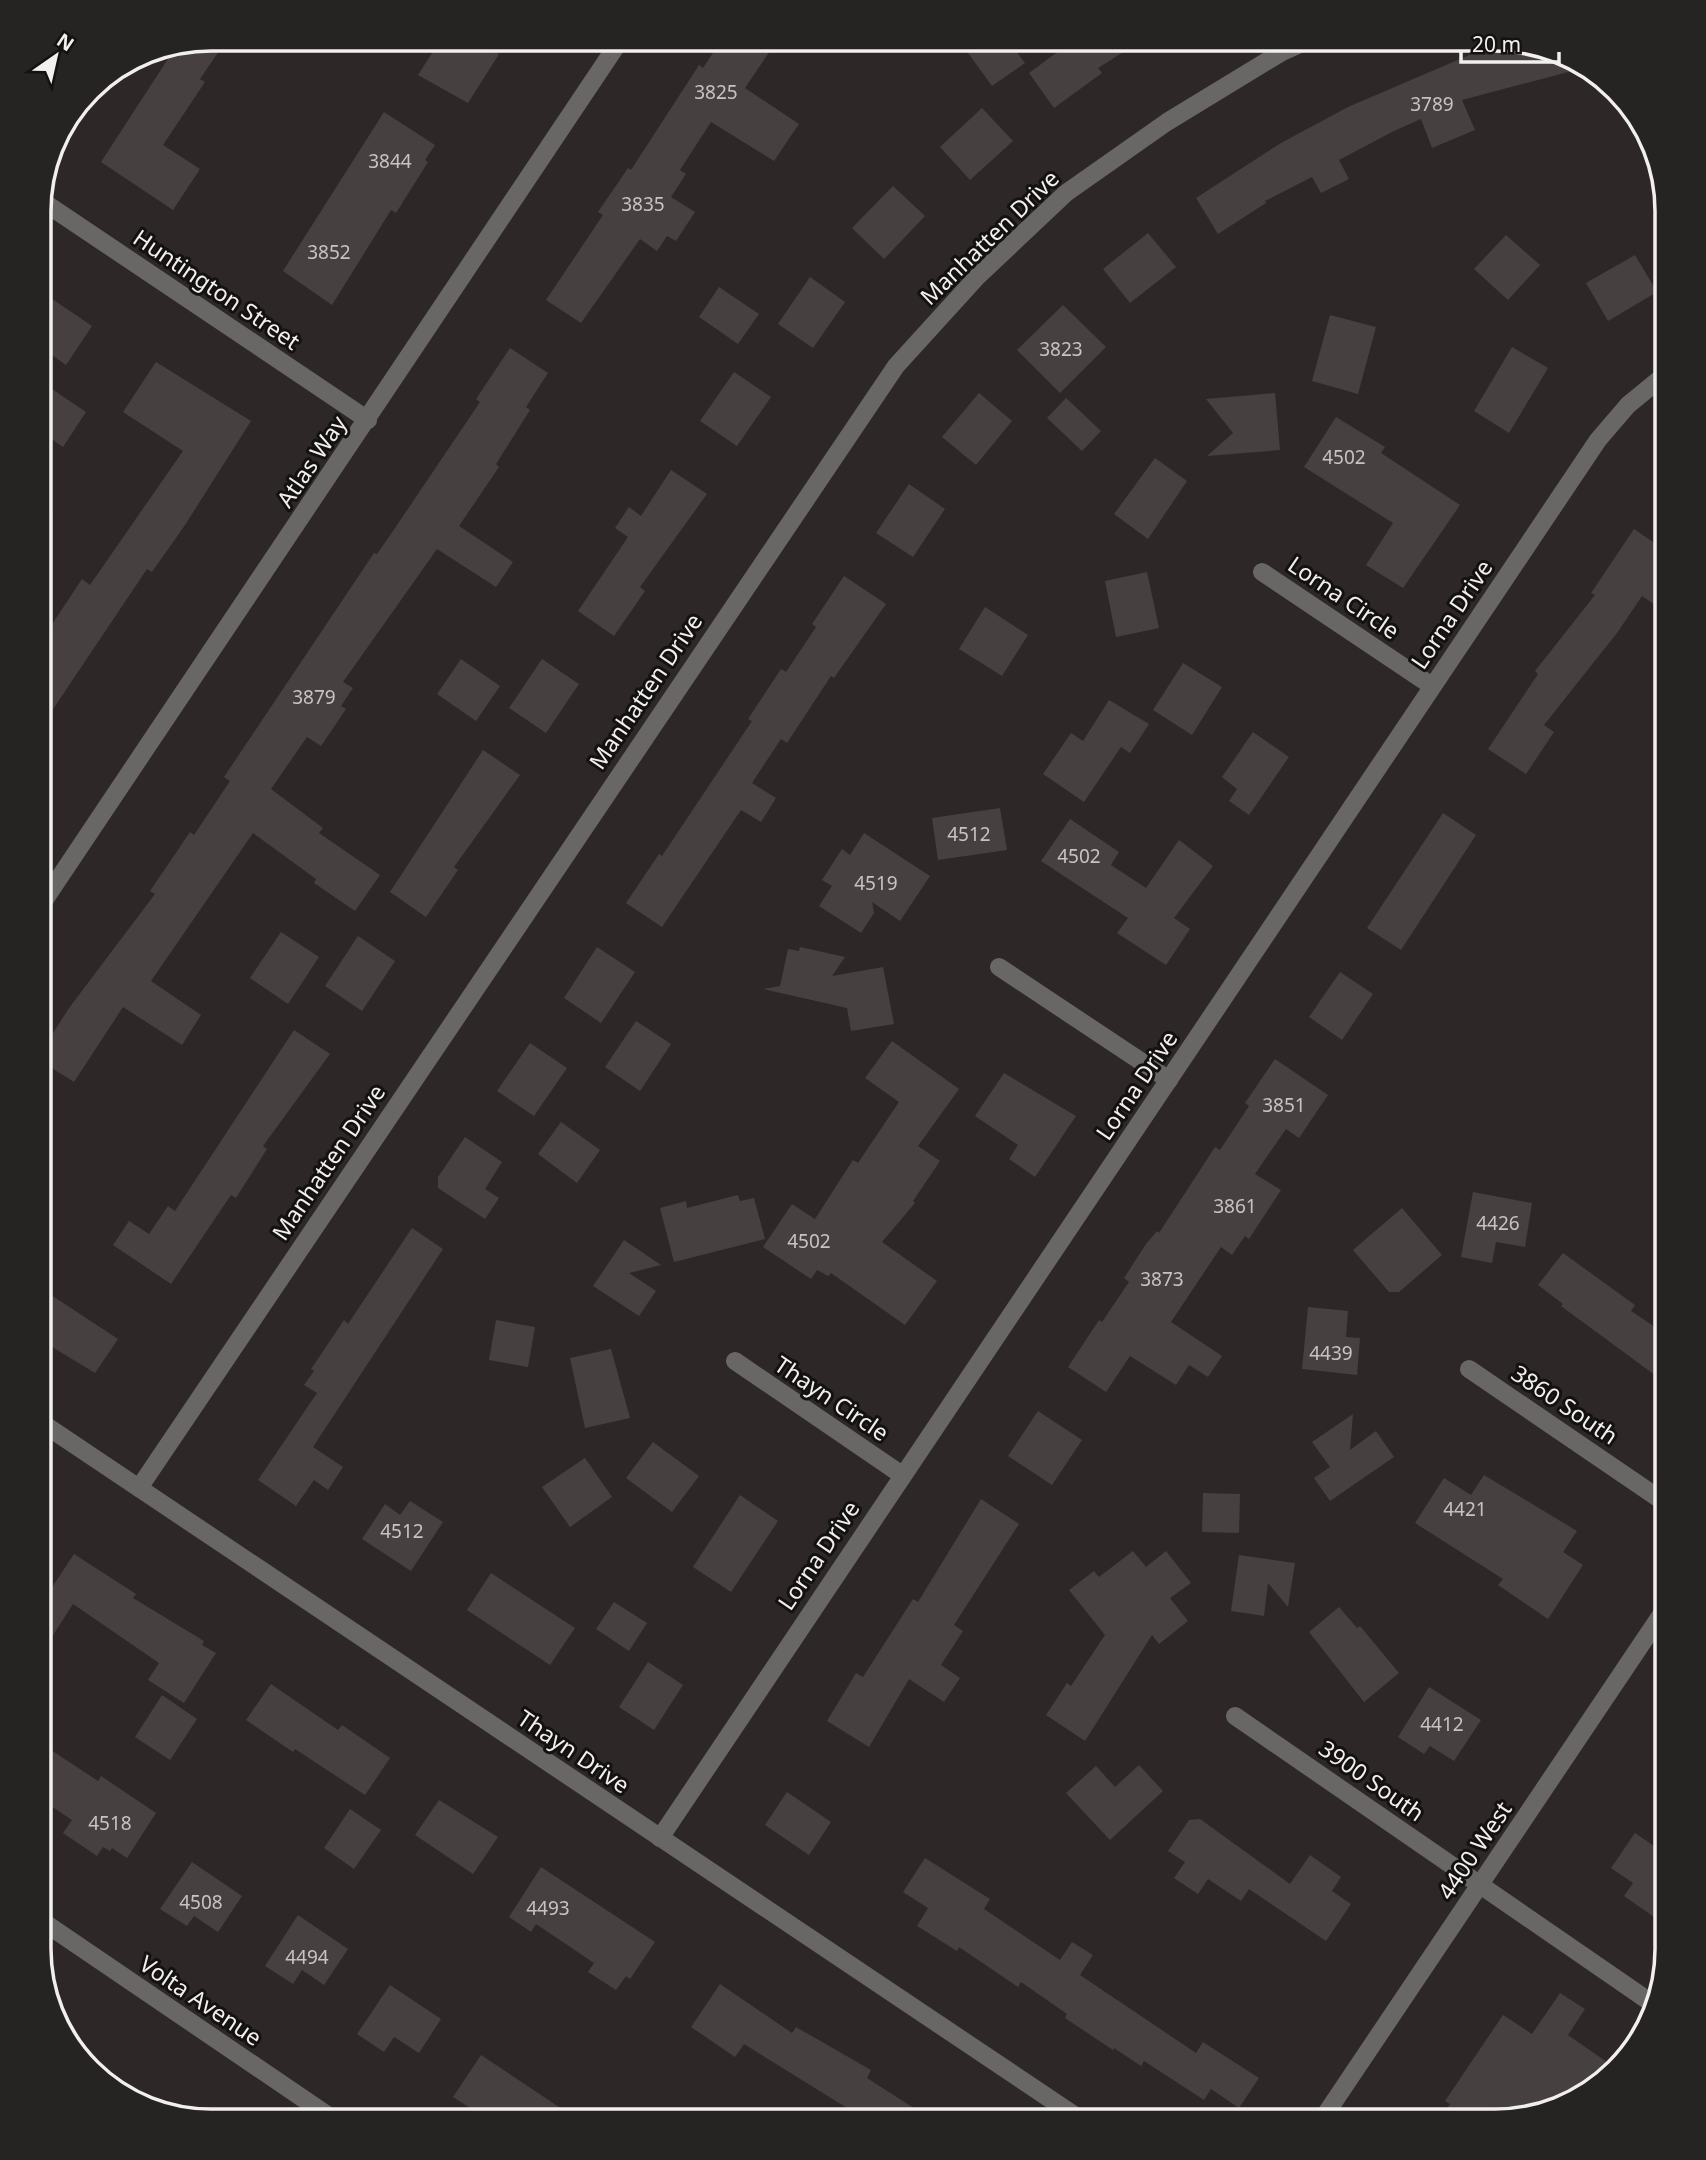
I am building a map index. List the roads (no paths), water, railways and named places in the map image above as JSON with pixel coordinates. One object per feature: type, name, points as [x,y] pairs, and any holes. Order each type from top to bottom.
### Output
[{"type":"street","name":"Atlas Way","points":[[51,890],[613,51]]},
{"type":"street","name":"Manhatten Drive","points":[[139,1488],[896,366],[977,277],[1066,193],[1167,122],[1284,51]]},
{"type":"street","name":"Huntington Street","points":[[51,207],[368,420]]},
{"type":"street","name":"Lorna Drive","points":[[660,1838],[1598,440],[1628,405],[1655,383]]},
{"type":"street","name":"Lorna Circle","points":[[1262,572],[1432,686]]},
{"type":"street","points":[[999,967],[1169,1080]]},
{"type":"street","name":"Thayn Circle","points":[[736,1361],[902,1475]]},
{"type":"street","name":"3860 South","points":[[1469,1369],[1655,1495]]},
{"type":"street","name":"Thayn Drive","points":[[51,1429],[1064,2109]]},
{"type":"street","name":"4400 West","points":[[1330,2109],[1655,1625]]},
{"type":"street","name":"3900 South","points":[[1235,1716],[1647,2000]]},
{"type":"street","name":"Volta Avenue","points":[[51,1934],[316,2109]]}]
